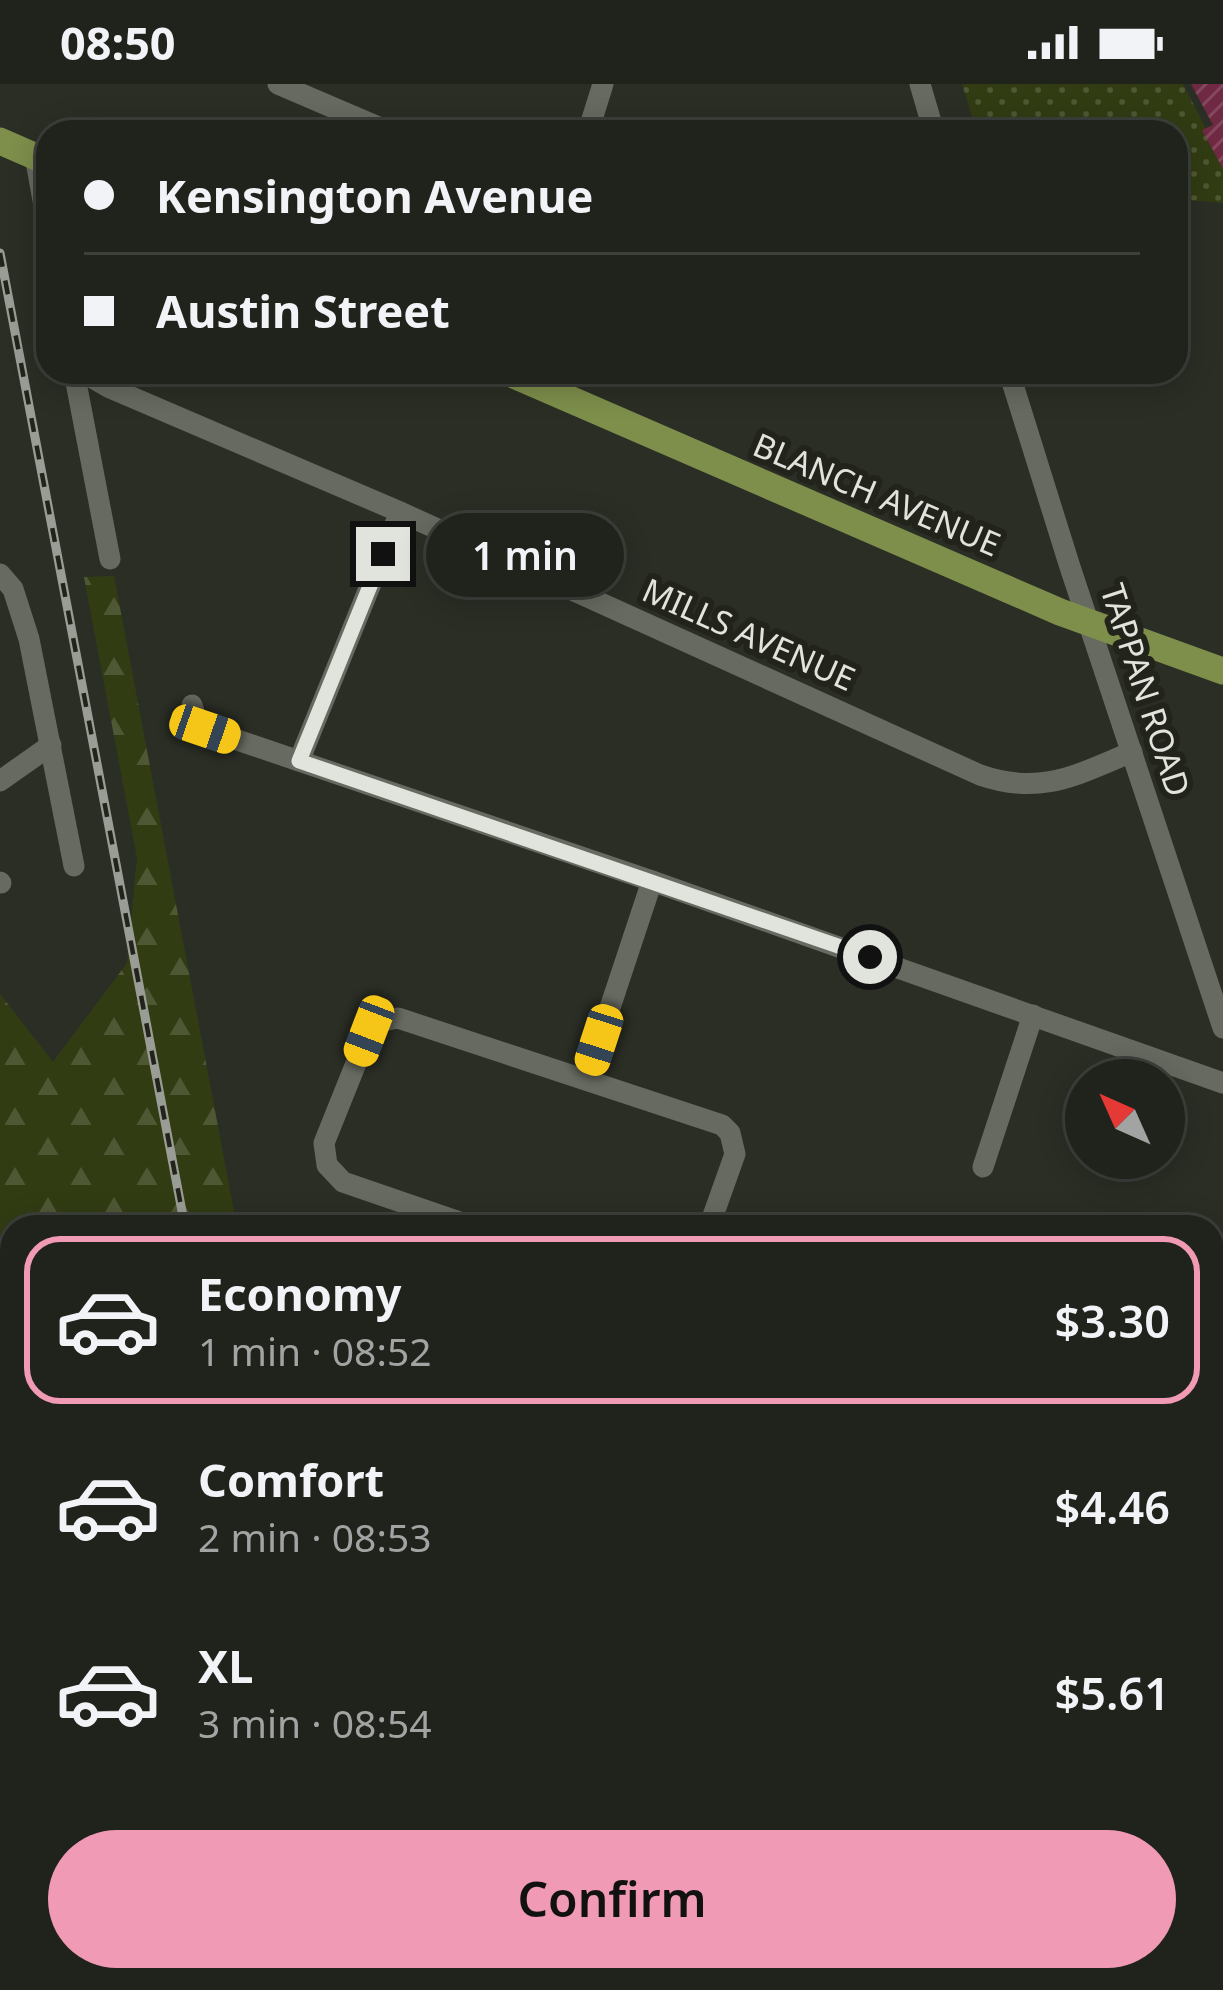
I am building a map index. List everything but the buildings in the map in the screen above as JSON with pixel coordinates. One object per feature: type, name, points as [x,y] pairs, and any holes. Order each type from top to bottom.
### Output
[{"type":"main road","points":[[0,141],[36,156]]},
{"type":"main road","name":"BLANCH AVENUE","points":[[535,384],[1089,622],[1223,671]]},
{"type":"street","points":[[278,84],[362,120]]},
{"type":"street","points":[[592,120],[603,84]]},
{"type":"street","points":[[920,84],[930,120]]},
{"type":"street","points":[[80,384],[110,559]]},
{"type":"street","name":"MILLS AVENUE","points":[[102,384],[400,512],[980,775],[1021,785],[1061,781],[1132,752]]},
{"type":"street","name":"TAPPAN ROAD","points":[[1013,384],[1223,1028]]},
{"type":"street","points":[[299,761],[400,512]]},
{"type":"street","points":[[0,574],[14,590],[29,639],[74,866]]},
{"type":"street","points":[[192,705],[197,722],[205,729],[1223,1083]]},
{"type":"street","points":[[0,781],[51,745]]},
{"type":"street","points":[[586,1080],[652,881]]},
{"type":"street","points":[[983,1167],[1033,1015]]},
{"type":"street","points":[[439,1215],[343,1182],[327,1165],[324,1143],[369,1031],[377,1022],[398,1018],[722,1125],[730,1133],[735,1154],[713,1215]]},
{"type":"green space","points":[[962,84],[1183,84],[1223,162],[1223,203],[1188,200],[1188,120],[973,120]]},
{"type":"green space","points":[[114,576],[235,1215],[0,1215],[0,994],[53,1062],[127,963],[137,858],[84,577]]},
{"type":"railway","points":[[0,253],[183,1215]]},
{"type":"route","points":[[383,554],[299,761],[870,957]]}]
